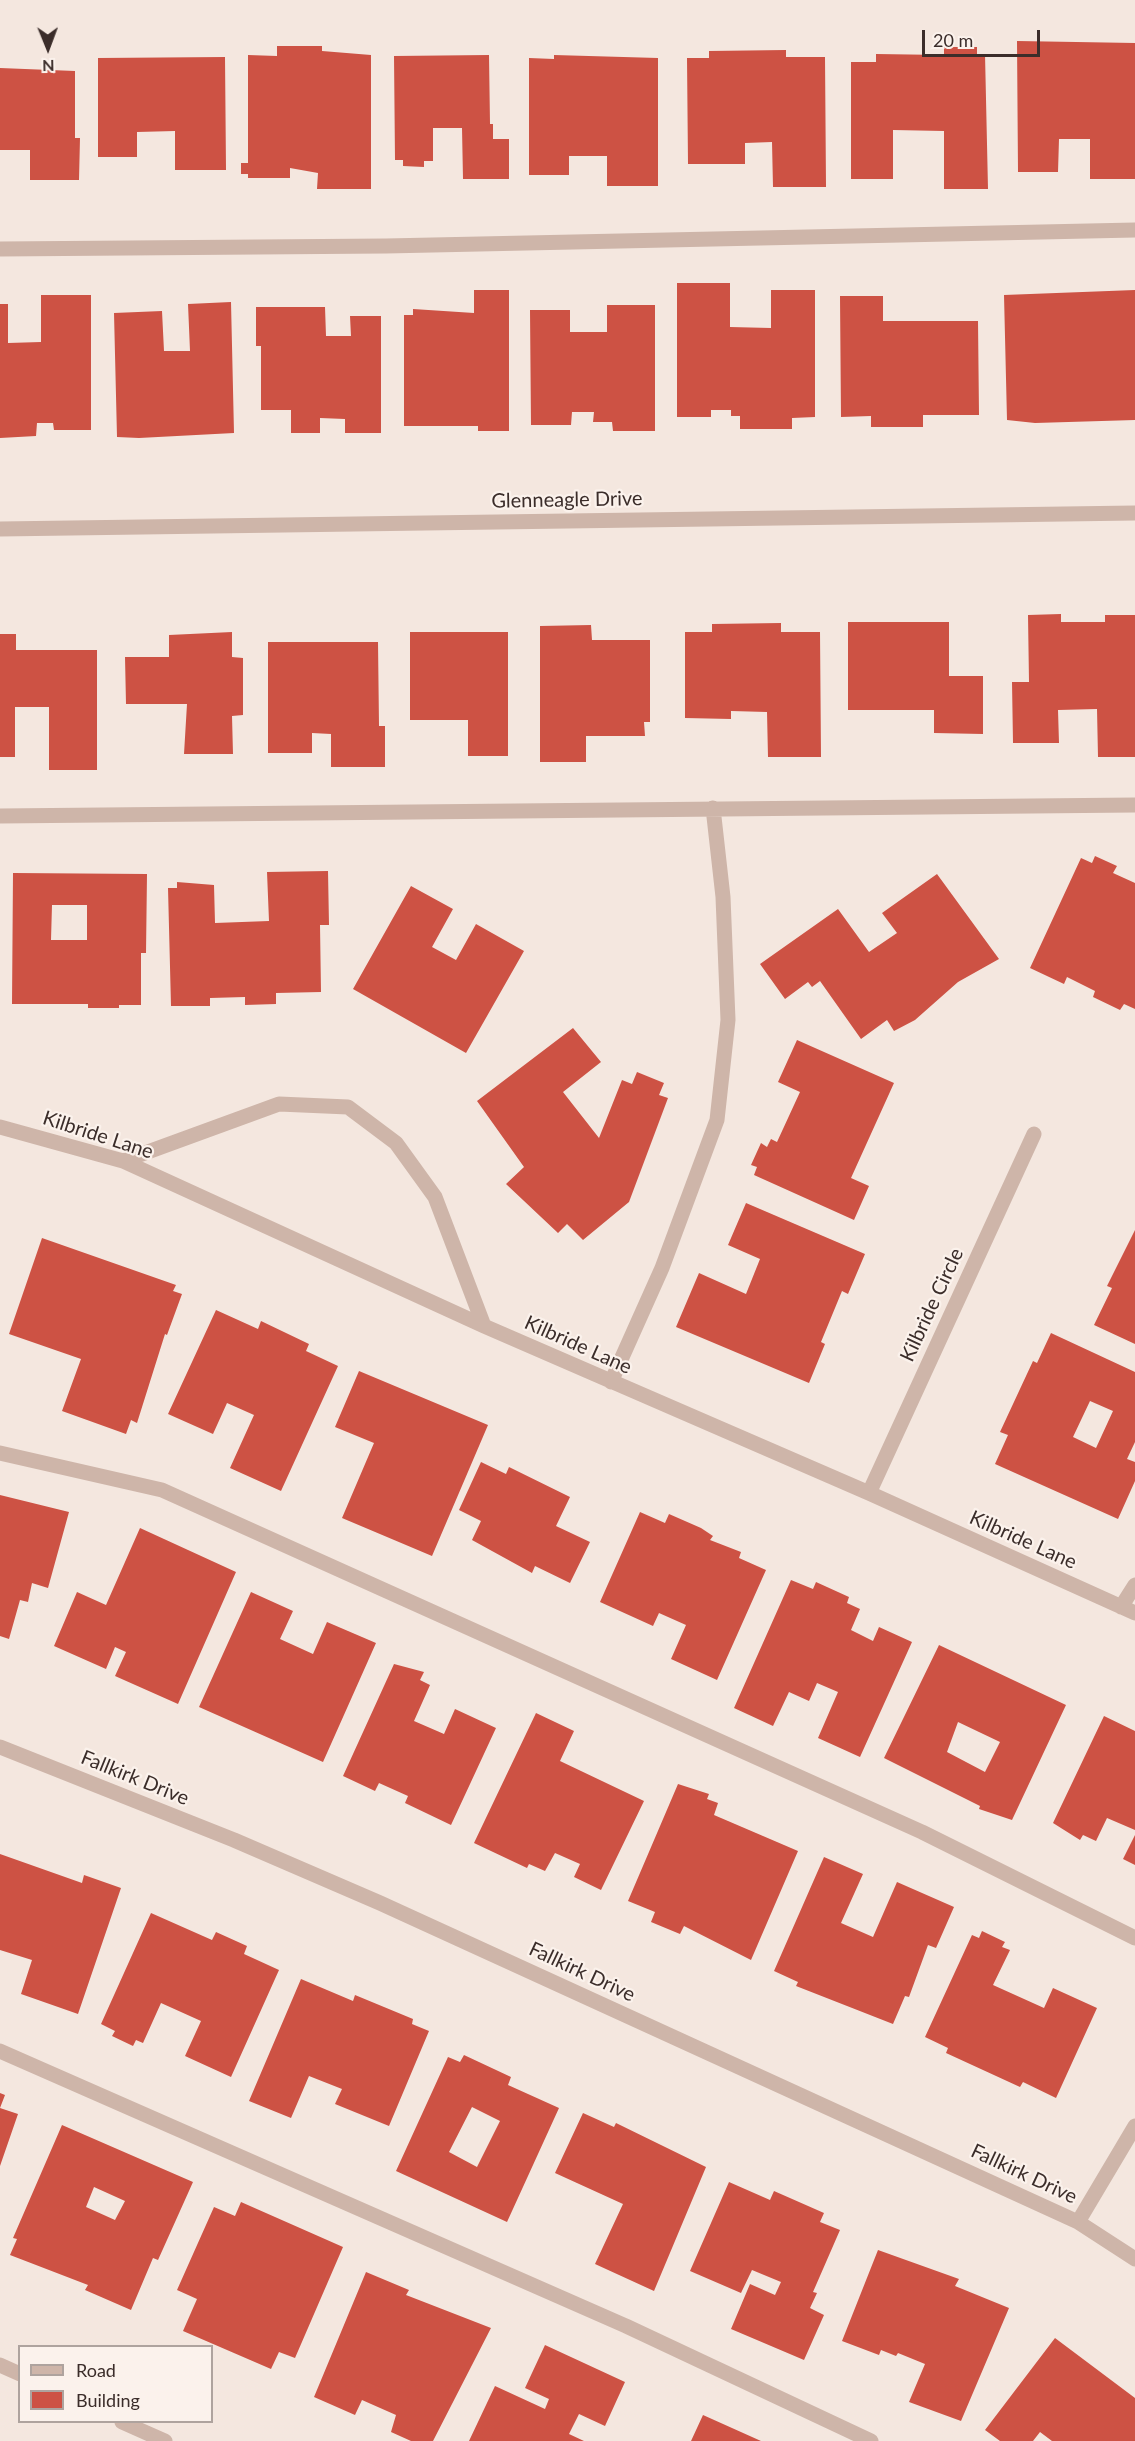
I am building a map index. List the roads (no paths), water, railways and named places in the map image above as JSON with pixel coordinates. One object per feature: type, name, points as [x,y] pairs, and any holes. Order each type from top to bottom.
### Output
[{"type":"street","points":[[0,249],[386,246],[1135,230]]},
{"type":"street","name":"Glenneagle Drive","points":[[0,529],[1135,513]]},
{"type":"street","points":[[0,816],[1135,804]]},
{"type":"street","points":[[611,1382],[662,1268],[717,1120],[728,1020],[723,897],[713,808]]},
{"type":"street","points":[[123,1161],[279,1104],[348,1107],[396,1143],[435,1197],[484,1326]]},
{"type":"street","name":"Kilbride Lane","points":[[0,1127],[123,1161],[484,1326],[869,1493],[1128,1610]]},
{"type":"street","name":"Kilbride Circle","points":[[869,1493],[1034,1134]]},
{"type":"street","points":[[0,1453],[162,1490],[922,1832],[1135,1938]]},
{"type":"street","points":[[1128,1610],[1135,1585]]},
{"type":"street","name":"Fallkirk Drive","points":[[0,1747],[234,1840],[380,1903],[1078,2222],[1135,2259]]},
{"type":"street","points":[[0,2051],[626,2326],[871,2441]]},
{"type":"street","points":[[1078,2222],[1135,2126]]},
{"type":"street","points":[[0,2365],[18,2373]]},
{"type":"street","points":[[126,2423],[165,2441]]}]
